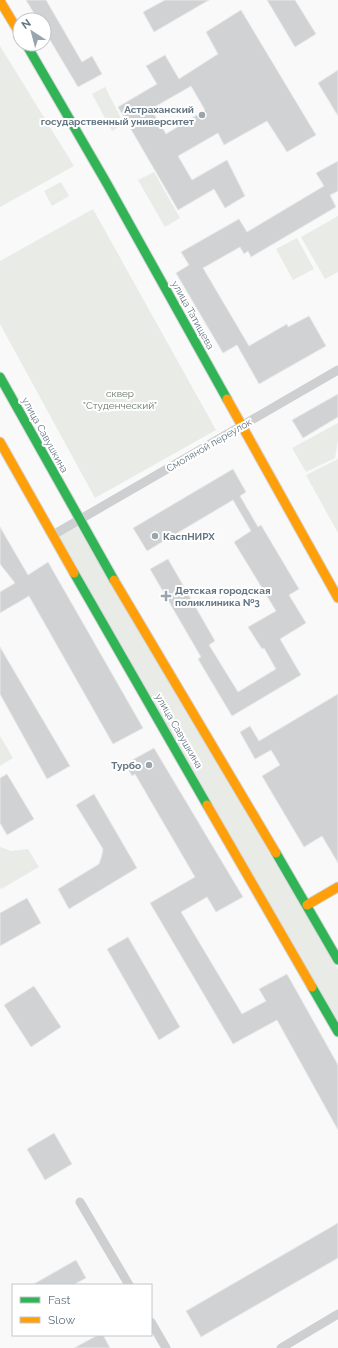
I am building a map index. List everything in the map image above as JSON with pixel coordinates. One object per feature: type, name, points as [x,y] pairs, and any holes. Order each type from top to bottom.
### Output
[{"type":"main road","points":[[0,1],[12,21]]},
{"type":"main road","name":"улица Татищева","points":[[31,52],[106,182],[338,598]]},
{"type":"main road","name":"улица Савушкина","points":[[0,377],[80,520],[189,709],[307,905],[338,960]]},
{"type":"main road","name":"улица Савушкина","points":[[0,442],[338,1032]]},
{"type":"main road","points":[[307,905],[338,887]]},
{"type":"street","name":"Смоляной переулок","points":[[53,535],[338,370]]},
{"type":"street","points":[[80,1202],[128,1284]]},
{"type":"street","points":[[282,1348],[338,1314]]},
{"type":"street","points":[[152,1324],[166,1348]]},
{"type":"green space","points":[[0,46],[74,166],[0,207]]},
{"type":"green space","points":[[105,87],[124,124],[112,131],[92,94]]},
{"type":"green space","points":[[154,172],[180,218],[165,227],[138,180]]},
{"type":"green space","points":[[61,182],[69,196],[52,206],[44,191]]},
{"type":"green space","name":"сквер \"Студенческий\"","points":[[93,209],[216,430],[95,498],[0,324],[0,261]]},
{"type":"green space","points":[[338,216],[338,272],[325,279],[301,237]]},
{"type":"green space","points":[[297,238],[314,269],[293,280],[276,249]]},
{"type":"green space","points":[[338,423],[338,440],[335,458],[306,472],[292,448]]},
{"type":"green space","points":[[338,459],[338,533],[306,475]]},
{"type":"green space","points":[[77,526],[338,969],[338,1030],[58,536]]},
{"type":"green space","points":[[0,736],[13,758],[0,766]]},
{"type":"green space","points":[[0,847],[11,851],[28,849],[39,867],[1,889]]},
{"type":"building","points":[[26,0],[46,0],[82,62],[92,56],[102,74],[78,87],[52,43],[52,12],[33,12]]},
{"type":"building","points":[[165,0],[209,0],[154,32],[143,12]]},
{"type":"building","points":[[267,0],[295,0],[316,34],[295,47]]},
{"type":"building","points":[[241,10],[316,135],[287,152],[267,121],[224,145],[218,133],[178,156],[192,180],[227,160],[245,196],[225,208],[214,189],[178,210],[118,107],[157,84],[146,66],[165,55],[179,79],[218,54],[206,32]],"holes":[[[191,86],[205,110],[166,134],[151,109]]]},
{"type":"building","points":[[338,70],[338,116],[318,83]]},
{"type":"building","points":[[338,161],[338,191],[330,195],[336,207],[251,257],[248,251],[244,254],[240,247],[203,268],[249,346],[287,324],[288,327],[309,316],[326,346],[259,384],[237,345],[223,353],[176,273],[189,265],[181,252],[239,219],[247,232],[324,186],[316,173]]},
{"type":"building","points":[[338,394],[338,417],[303,438],[292,420]]},
{"type":"building","points":[[233,469],[246,492],[240,496],[258,527],[261,525],[299,589],[289,595],[306,623],[280,639],[301,675],[232,716],[198,659],[201,657],[150,569],[168,559],[215,641],[209,645],[238,692],[276,669],[264,648],[262,649],[248,627],[276,611],[234,542],[251,531],[233,500],[147,551],[133,528]]},
{"type":"building","points":[[0,527],[28,575],[48,562],[143,728],[113,744],[29,596],[0,613],[0,592],[15,583],[0,564]]},
{"type":"building","points":[[0,647],[70,766],[47,779],[0,694]]},
{"type":"building","points":[[338,694],[338,863],[322,836],[304,847],[262,776],[280,765],[271,750],[255,759],[240,732],[250,726],[259,741]]},
{"type":"building","points":[[154,748],[243,897],[216,912],[207,897],[181,912],[242,1014],[266,1001],[259,989],[287,974],[338,1065],[338,1130],[277,1020],[233,1044],[150,903],[195,877],[135,774],[132,776],[125,764]]},
{"type":"building","points":[[7,774],[34,819],[7,835],[0,823],[0,778]]},
{"type":"building","points":[[94,794],[137,868],[69,909],[58,889],[99,864],[102,855],[103,849],[76,805]]},
{"type":"building","points":[[27,898],[41,923],[0,946],[0,913]]},
{"type":"building","points":[[128,937],[180,1027],[159,1040],[107,949]]},
{"type":"building","points":[[34,986],[61,1027],[31,1047],[4,1005]]},
{"type":"building","points":[[54,1133],[72,1164],[45,1180],[27,1149]]},
{"type":"building","points":[[338,1223],[338,1258],[201,1337],[186,1311]]},
{"type":"building","points":[[76,1260],[86,1278],[75,1284],[34,1284]]},
{"type":"building","points":[[96,1336],[104,1336],[110,1348],[74,1348]]},
{"type":"traffic: fast","points":[[31,52],[106,182],[227,399]]},
{"type":"traffic: fast","points":[[0,377],[114,580]]},
{"type":"traffic: fast","points":[[74,573],[207,805]]},
{"type":"traffic: fast","points":[[276,853],[338,960]]},
{"type":"traffic: fast","points":[[312,987],[338,1032]]},
{"type":"traffic: slow","points":[[0,1],[12,21]]},
{"type":"traffic: slow","points":[[227,399],[338,598]]},
{"type":"traffic: slow","points":[[0,442],[74,573]]},
{"type":"traffic: slow","points":[[114,580],[276,853]]},
{"type":"traffic: slow","points":[[207,805],[312,987]]},
{"type":"traffic: slow","points":[[307,905],[338,887]]},
{"type":"place","name":"Астраханский государственный университет","points":[[202,115]]},
{"type":"place","name":"КаспНИРХ","points":[[155,536]]},
{"type":"place","name":"Детская городская поликлиника №3","points":[[166,596]]},
{"type":"place","name":"Турбо","points":[[149,765]]}]
